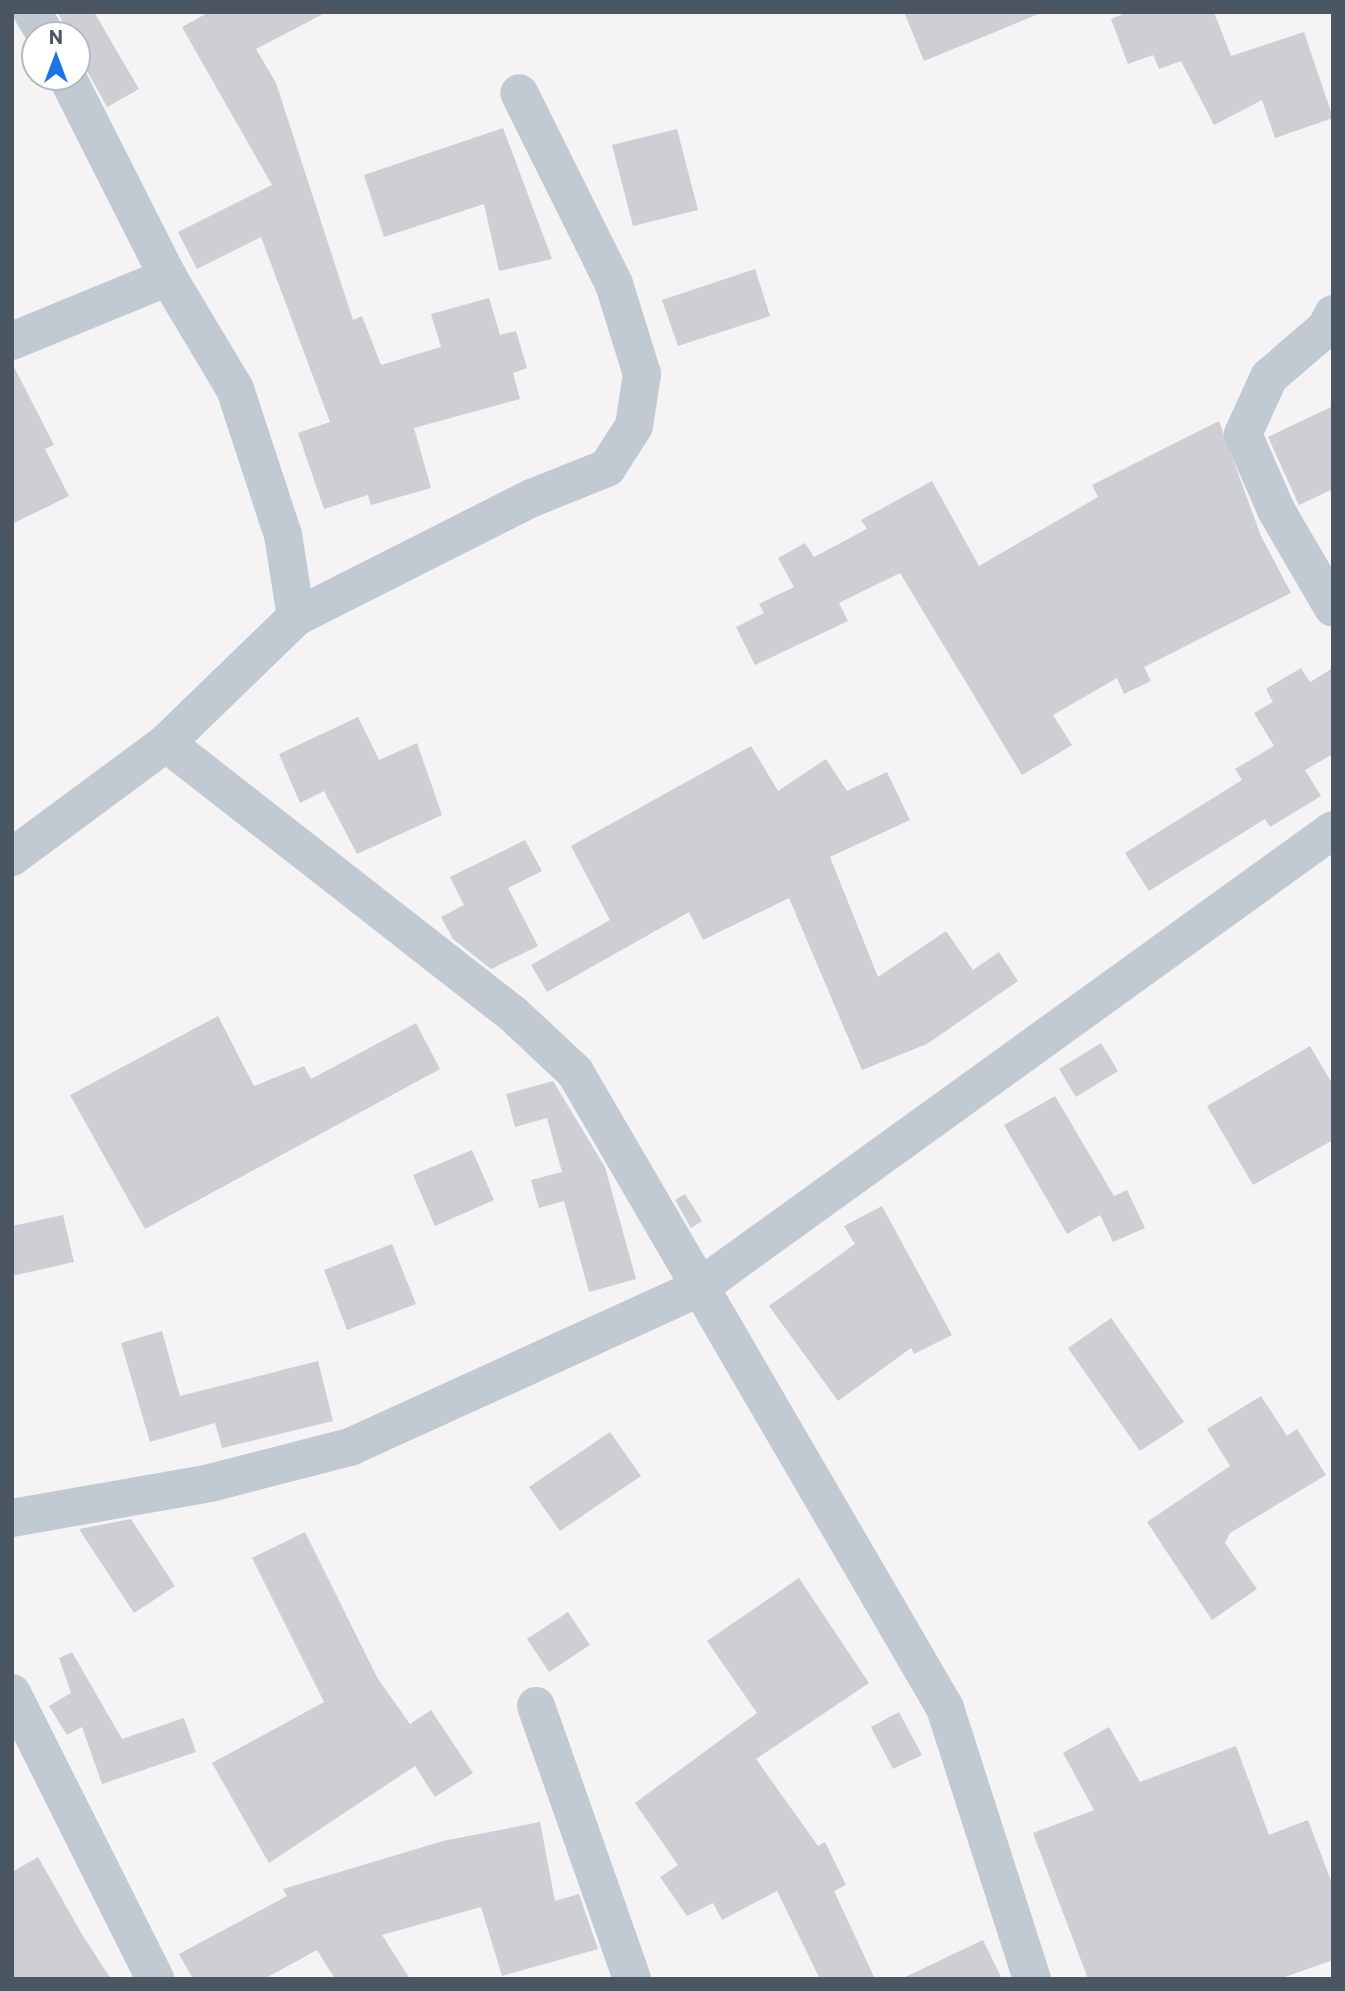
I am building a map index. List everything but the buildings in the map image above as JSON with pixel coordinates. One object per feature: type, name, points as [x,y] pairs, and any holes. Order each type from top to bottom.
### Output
[{"type":"street","points":[[75,91],[168,277],[235,389],[283,535],[296,617]]},
{"type":"street","points":[[12,857],[166,743],[296,617],[532,498],[607,468],[634,426],[642,374],[614,284],[519,93]]},
{"type":"street","points":[[12,341],[168,277]]},
{"type":"street","points":[[1333,314],[1326,328],[1269,377],[1243,434],[1276,510],[1333,608]]},
{"type":"street","points":[[166,743],[513,1014],[575,1072],[696,1289],[945,1707],[1032,1979]]},
{"type":"street","points":[[12,1518],[210,1483],[350,1447],[696,1289],[1333,830]]},
{"type":"street","points":[[12,1693],[155,1979]]},
{"type":"street","points":[[536,1706],[632,1979]]}]
